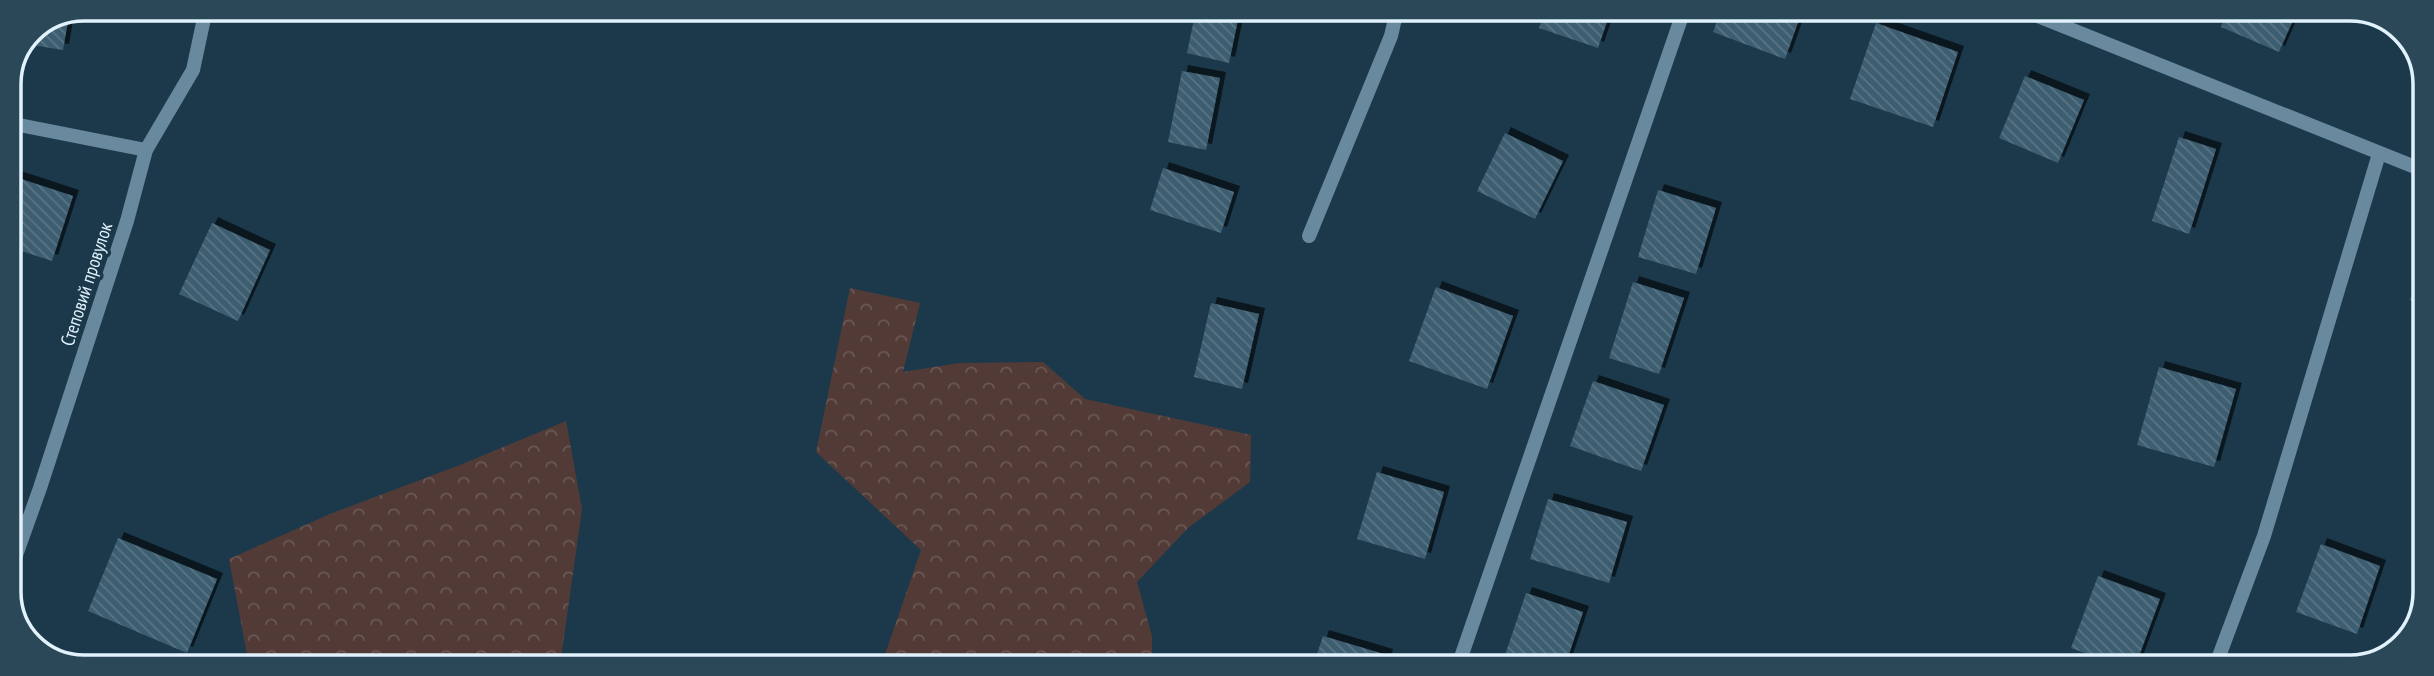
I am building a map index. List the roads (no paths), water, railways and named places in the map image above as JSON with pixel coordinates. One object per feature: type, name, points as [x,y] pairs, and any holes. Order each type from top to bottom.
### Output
[{"type":"street","name":"Степовий провулок","points":[[21,541],[127,221],[146,150],[193,70],[203,21]]},
{"type":"street","points":[[1309,236],[1391,36],[1394,21]]},
{"type":"street","points":[[1462,655],[1680,21]]},
{"type":"street","points":[[2050,21],[2413,167]]},
{"type":"street","points":[[21,125],[146,150]]},
{"type":"street","points":[[2219,655],[2264,536],[2379,154]]}]
